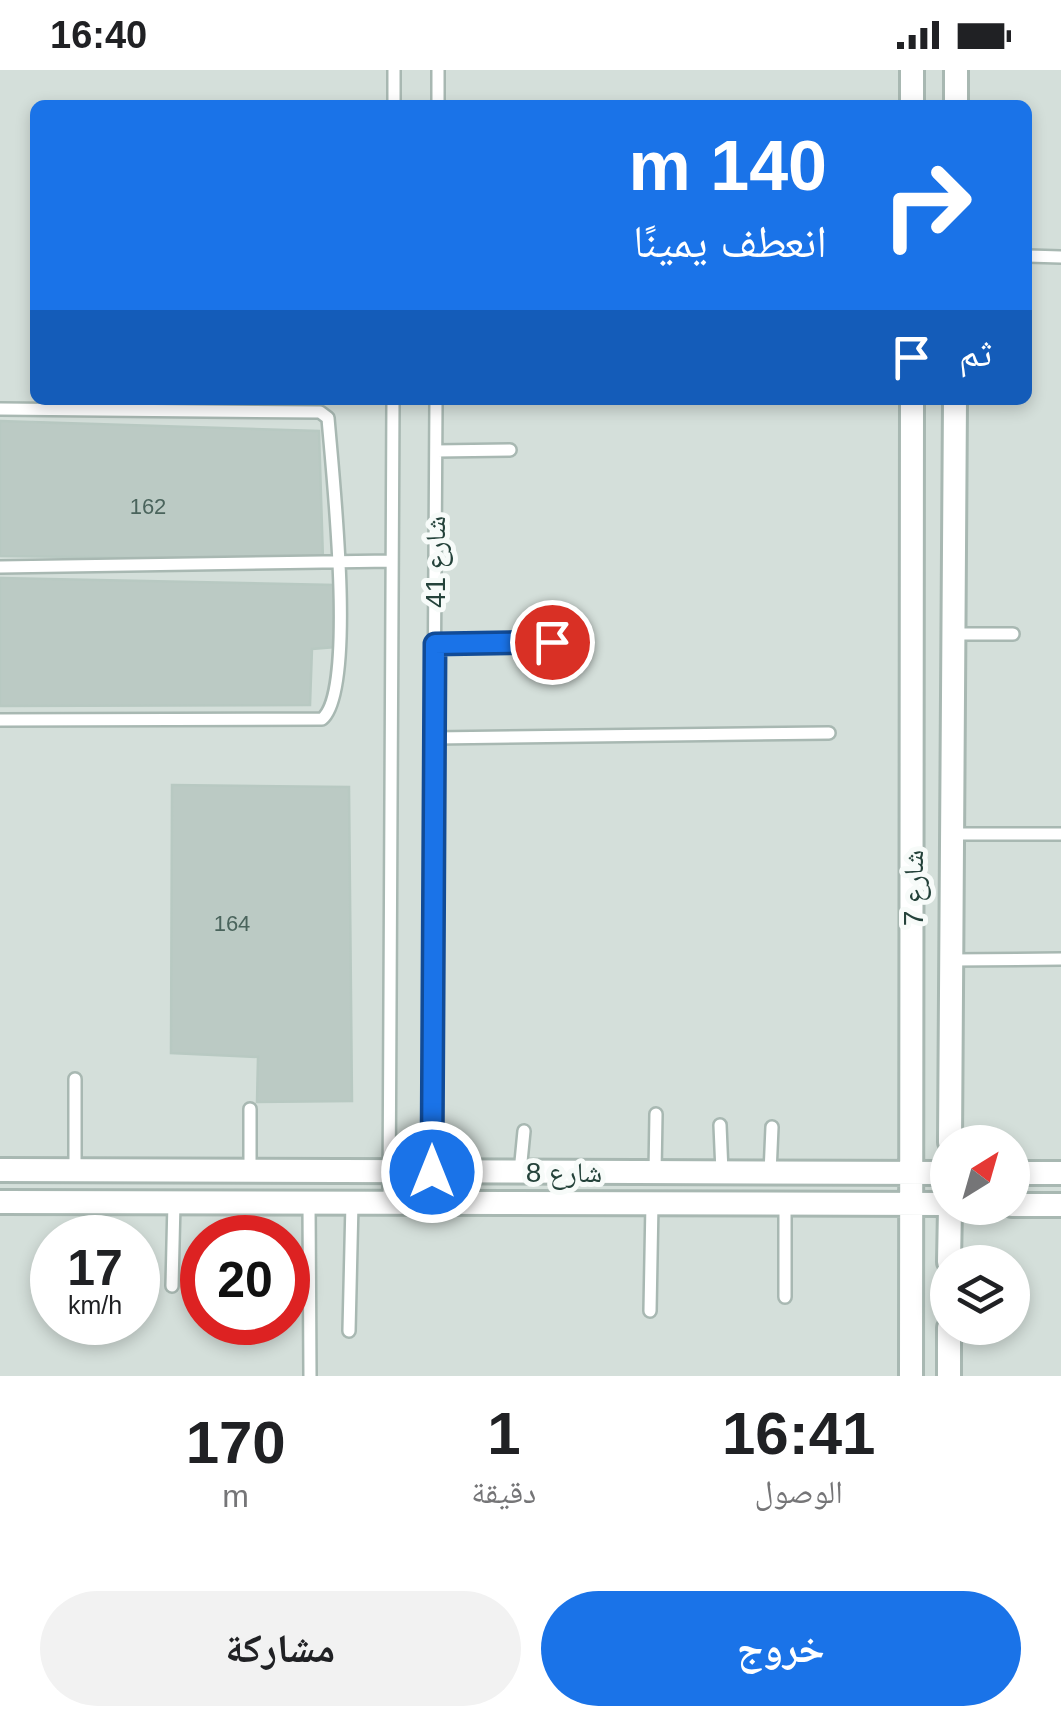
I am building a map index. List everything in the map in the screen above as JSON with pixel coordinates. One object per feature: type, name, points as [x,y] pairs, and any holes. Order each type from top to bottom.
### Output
[{"type":"street","points":[[912,70],[912,100]]},
{"type":"street","points":[[956,70],[956,100]]},
{"type":"street","name":"شارع 7","points":[[911,1376],[912,405]]},
{"type":"street","name":"شارع 7","points":[[950,1125],[954,405]]},
{"type":"street","name":"شارع 8","points":[[0,1170],[930,1173]]},
{"type":"street","points":[[1030,1173],[1061,1173]]},
{"type":"street","name":"شارع 8","points":[[0,1202],[930,1205]]},
{"type":"street","points":[[1030,1204],[1061,1204]]},
{"type":"street","points":[[949,1345],[949,1376]]},
{"type":"lane","points":[[394,70],[394,100]]},
{"type":"lane","points":[[438,70],[438,100]]},
{"type":"lane","points":[[1032,256],[1061,257]]},
{"type":"lane","name":"شارع 41","points":[[389,1203],[392,405]]},
{"type":"lane","name":"شارع 41","points":[[431,1203],[436,405]]},
{"type":"lane","points":[[0,410],[320,412],[328,418],[340,564],[336,700],[322,719],[0,720]]},
{"type":"lane","points":[[436,451],[510,450]]},
{"type":"lane","points":[[0,567],[392,561]]},
{"type":"lane","points":[[953,634],[1013,634]]},
{"type":"lane","points":[[435,644],[552,642]]},
{"type":"lane","points":[[434,738],[829,733]]},
{"type":"lane","points":[[952,834],[1061,834]]},
{"type":"lane","points":[[951,960],[1061,960]]},
{"type":"lane","points":[[75,1079],[75,1170]]},
{"type":"lane","points":[[250,1109],[250,1170]]},
{"type":"lane","points":[[656,1114],[656,1172]]},
{"type":"lane","points":[[720,1125],[722,1172]]},
{"type":"lane","points":[[770,1172],[772,1127]]},
{"type":"lane","points":[[520,1172],[524,1131]]},
{"type":"lane","points":[[172,1286],[174,1202]]},
{"type":"lane","points":[[309,1202],[310,1376]]},
{"type":"lane","points":[[349,1332],[352,1203]]},
{"type":"lane","points":[[650,1311],[652,1204]]},
{"type":"lane","points":[[785,1204],[785,1297]]},
{"type":"shaded area","points":[[0,70],[1061,70],[1061,1376],[0,1376]]},
{"type":"building","points":[[0,421],[319,431],[323,560],[0,556]]},
{"type":"building","points":[[0,578],[335,585],[335,647],[312,649],[310,705],[0,706]]},
{"type":"building","points":[[172,785],[349,787],[352,1101],[257,1102],[258,1057],[171,1053]]},
{"type":"route","points":[[432,1172],[435,644],[552,642]]}]
